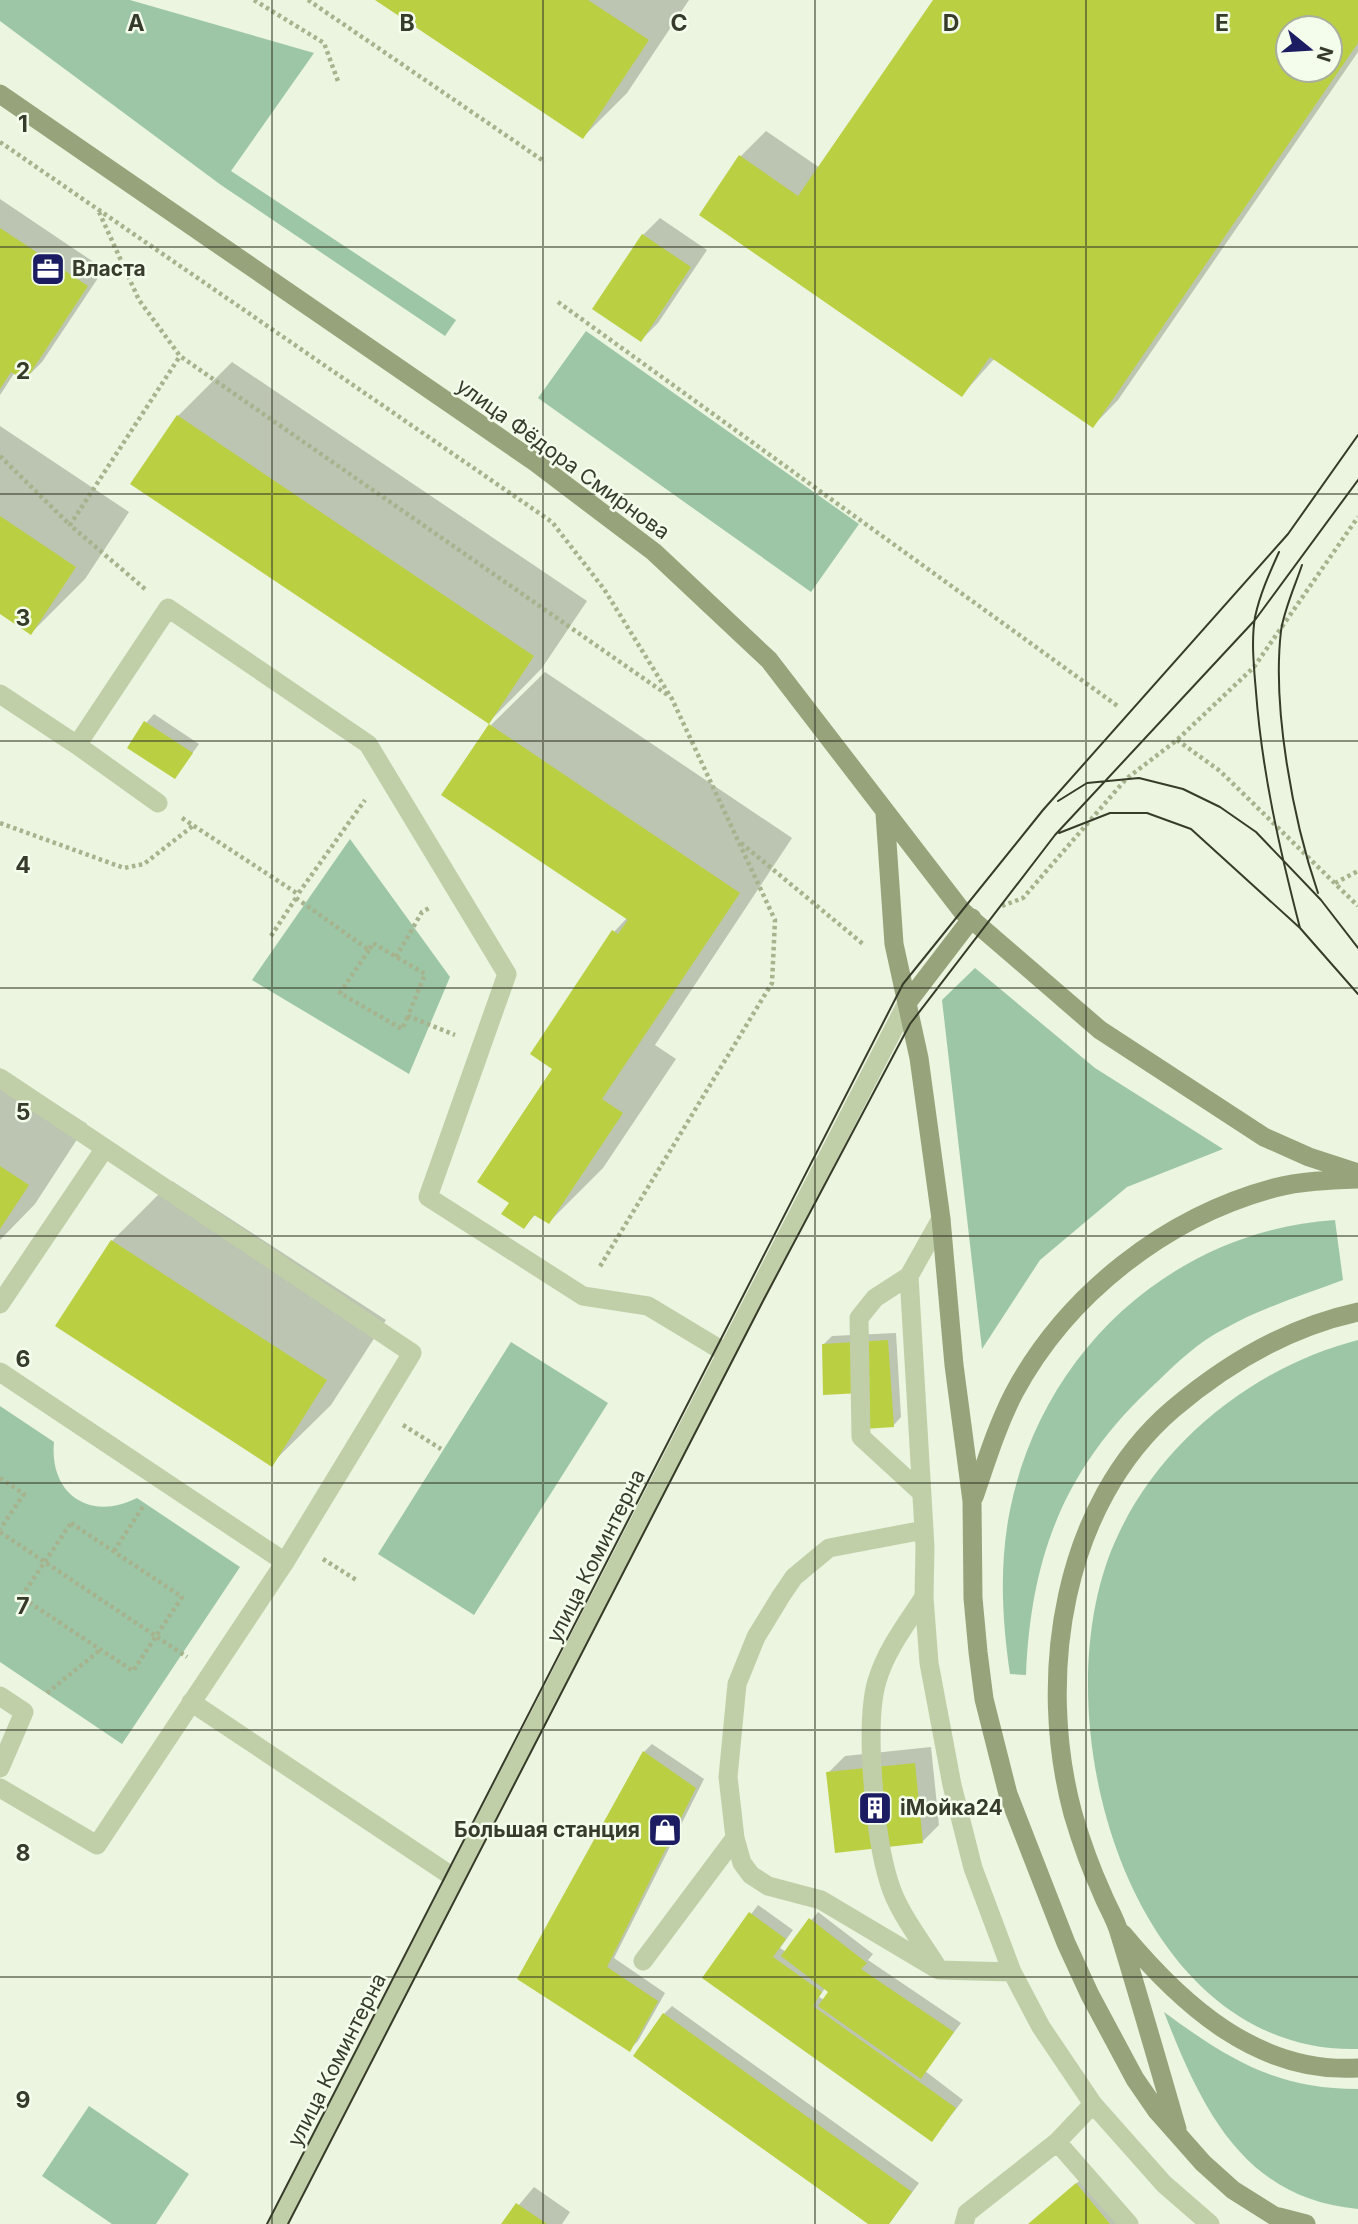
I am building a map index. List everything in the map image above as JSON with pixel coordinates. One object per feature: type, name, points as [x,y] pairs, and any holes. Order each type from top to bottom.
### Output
[{"type":"main road","name":"улица Фёдора Смирнова","points":[[0,94],[535,462],[654,552],[769,660],[962,911],[1100,1030],[1264,1136],[1310,1157],[1358,1173]]},
{"type":"main road","points":[[886,813],[894,944],[919,1058],[941,1219],[954,1365],[972,1501],[973,1598],[978,1652],[984,1699],[1008,1794],[1045,1894],[1090,1995],[1135,2079],[1157,2111],[1233,2190],[1283,2220],[1306,2224]]},
{"type":"main road","name":"улица Коминтерна","points":[[907,1003],[972,918]]},
{"type":"main road","points":[[972,1501],[1003,1419],[1029,1368],[1090,1293],[1119,1268],[1183,1224],[1227,1203],[1276,1187],[1358,1179]]},
{"type":"main road","points":[[1179,2135],[1118,1928],[1083,1847],[1073,1810],[1061,1734],[1060,1690],[1060,1640],[1072,1572],[1102,1498],[1146,1435],[1187,1397],[1230,1366],[1290,1334],[1331,1318],[1358,1312]]},
{"type":"main road","points":[[1118,1928],[1158,1976],[1191,2005],[1235,2036],[1278,2057],[1323,2067],[1358,2068]]},
{"type":"street","points":[[77,745],[168,608],[368,744],[507,974],[428,1197],[583,1296],[648,1306],[726,1353]]},
{"type":"street","points":[[0,694],[158,803]]},
{"type":"street","name":"улица Коминтерна","points":[[278,2224],[907,1003]]},
{"type":"street","points":[[0,1078],[412,1353],[285,1562],[97,1845],[0,1788]]},
{"type":"street","points":[[0,1304],[105,1148]]},
{"type":"street","points":[[922,1493],[862,1437],[859,1318],[875,1298],[909,1276],[941,1219]]},
{"type":"street","points":[[909,1276],[929,1663],[952,1785],[973,1868],[1012,1972],[1041,2027],[1093,2104],[1164,2184],[1210,2224]]},
{"type":"street","points":[[0,1372],[285,1562]]},
{"type":"street","points":[[924,1530],[829,1548],[794,1577],[781,1596],[756,1637],[737,1684],[728,1777],[735,1838],[742,1863],[751,1875],[768,1886],[821,1900],[939,1970],[1012,1972]]},
{"type":"street","points":[[924,1597],[891,1648],[877,1679],[872,1704],[874,1798],[889,1884],[939,1970]]},
{"type":"street","points":[[0,1696],[24,1712],[0,1768]]},
{"type":"street","points":[[191,1702],[456,1880]]},
{"type":"street","points":[[643,1961],[735,1838]]},
{"type":"street","points":[[964,2224],[967,2213],[1057,2142],[1093,2104]]},
{"type":"street","points":[[1057,2142],[1129,2224]]},
{"type":"path","points":[[254,0],[324,43],[339,83]]},
{"type":"path","points":[[308,0],[545,162]]},
{"type":"path","points":[[0,142],[552,522],[604,589],[672,699],[775,920],[772,984],[583,1296]]},
{"type":"path","points":[[97,209],[139,300],[180,356],[672,699]]},
{"type":"path","points":[[558,302],[1119,706]]},
{"type":"path","points":[[70,525],[180,356]]},
{"type":"path","points":[[0,456],[70,525],[168,608]]},
{"type":"path","points":[[972,918],[1023,898],[1126,779],[1177,740],[1254,667],[1358,517]]},
{"type":"path","points":[[1177,740],[1220,771],[1358,906]]},
{"type":"path","points":[[271,936],[385,772]]},
{"type":"path","points":[[158,803],[297,896],[369,950]]},
{"type":"path","points":[[0,823],[124,868],[144,864],[194,825]]},
{"type":"path","points":[[738,840],[860,944],[894,944]]},
{"type":"path","points":[[1335,883],[1358,871]]},
{"type":"path","points":[[396,957],[422,912],[458,893]]},
{"type":"path","points":[[373,943],[396,957],[425,974],[402,1029],[340,993],[373,943]]},
{"type":"path","points":[[408,1016],[481,1045]]},
{"type":"path","points":[[379,1409],[441,1449]]},
{"type":"path","points":[[0,1478],[24,1493],[0,1531],[211,1673]]},
{"type":"path","points":[[114,1551],[161,1480]]},
{"type":"path","points":[[71,1523],[114,1551],[182,1597],[133,1671],[21,1597],[71,1523]]},
{"type":"path","points":[[296,1543],[358,1581]]},
{"type":"path","points":[[24,1712],[100,1650]]},
{"type":"green space","points":[[0,0],[130,0],[314,53],[231,171],[456,320],[445,336],[221,185],[0,21]]},
{"type":"green space","points":[[586,331],[859,524],[811,592],[538,398]]},
{"type":"green space","points":[[350,839],[450,977],[409,1074],[252,980]]},
{"type":"green space","points":[[975,968],[1095,1068],[1223,1149],[1127,1187],[1040,1260],[982,1349],[942,1000]]},
{"type":"green space","points":[[1335,1220],[1343,1280],[1282,1302],[1206,1340],[1125,1413],[1099,1446],[1077,1479],[1059,1514],[1046,1551],[1029,1631],[1026,1675],[1010,1674],[1003,1592],[1004,1551],[1010,1510],[1027,1452],[1052,1399],[1084,1351],[1124,1310],[1169,1275],[1220,1248],[1276,1229]]},
{"type":"green space","points":[[1358,1340],[1358,2049],[1278,2036],[1211,1995],[1158,1934],[1120,1858],[1096,1774],[1088,1688],[1095,1605],[1119,1533],[1138,1498],[1161,1466],[1188,1437],[1250,1387],[1284,1368]]},
{"type":"green space","points":[[511,1342],[608,1403],[474,1615],[378,1554]]},
{"type":"green space","points":[[0,1406],[54,1442],[54,1460],[58,1476],[76,1498],[89,1505],[104,1507],[120,1505],[137,1498],[240,1567],[122,1744],[0,1662]]},
{"type":"green space","points":[[1164,2012],[1210,2044],[1254,2068],[1302,2084],[1358,2089],[1358,2209],[1318,2202],[1284,2187],[1256,2167],[1232,2142],[1211,2113]]},
{"type":"green space","points":[[89,2106],[189,2174],[156,2224],[112,2224],[42,2176]]},
{"type":"building","points":[[375,0],[588,0],[649,40],[583,139]]},
{"type":"building","points":[[933,0],[1358,0],[1358,43],[1344,63],[1344,14],[1274,14],[1274,84],[1330,84],[1093,428],[990,357],[962,397],[699,215],[739,155],[798,196]]},
{"type":"building","points":[[0,228],[88,286],[25,381],[11,372],[0,389]]},
{"type":"building","points":[[642,234],[691,267],[641,342],[592,309]]},
{"type":"building","points":[[177,415],[534,656],[489,724],[130,484]]},
{"type":"building","points":[[0,516],[76,567],[31,635],[0,614]]},
{"type":"building","points":[[144,721],[193,753],[175,779],[127,748]]},
{"type":"building","points":[[489,724],[740,893],[602,1099],[623,1113],[549,1224],[534,1215],[524,1229],[501,1214],[509,1203],[477,1182],[552,1069],[530,1054],[612,930],[618,934],[628,920],[441,795]]},
{"type":"building","points":[[0,1166],[29,1185],[0,1229]]},
{"type":"building","points":[[111,1240],[327,1380],[272,1467],[55,1326]]},
{"type":"building","points":[[888,1340],[894,1427],[863,1429],[861,1393],[823,1395],[822,1344]]},
{"type":"building","points":[[643,1751],[696,1788],[607,1967],[658,2001],[630,2052],[517,1979]]},
{"type":"building","name":"iМойка24","points":[[915,1763],[923,1843],[835,1853],[826,1772]]},
{"type":"building","points":[[749,1912],[786,1939],[773,1957],[822,1992],[813,2006],[956,2108],[932,2142],[702,1978]]},
{"type":"building","points":[[809,1918],[867,1963],[861,1969],[954,2032],[921,2079],[818,2006],[828,1992],[781,1956]]},
{"type":"building","points":[[663,2013],[912,2192],[889,2224],[868,2224],[633,2056]]},
{"type":"building","points":[[1076,2183],[1110,2224],[1028,2224]]},
{"type":"building","points":[[516,2203],[547,2224],[501,2224]]},
{"type":"tram line","points":[[267,2224],[903,984],[1043,810],[1288,534],[1358,435]]},
{"type":"tram line","points":[[288,2224],[763,1301],[910,1024],[1055,835],[1255,620],[1358,480]]},
{"type":"tram line","points":[[1279,552],[1255,617],[1254,664],[1267,782],[1300,928]]},
{"type":"tram line","points":[[1302,565],[1281,631],[1279,694],[1293,798],[1318,893]]},
{"type":"tram line","points":[[1058,801],[1087,783],[1139,778],[1183,789],[1220,807],[1256,832],[1321,900],[1358,948]]},
{"type":"tram line","points":[[1059,833],[1110,813],[1147,813],[1191,829],[1300,928],[1358,994]]},
{"type":"place","name":"Власта","points":[[48,269]]},
{"type":"place","name":"iМойка24","points":[[875,1808]]},
{"type":"place","name":"Большая станция","points":[[665,1830]]}]
